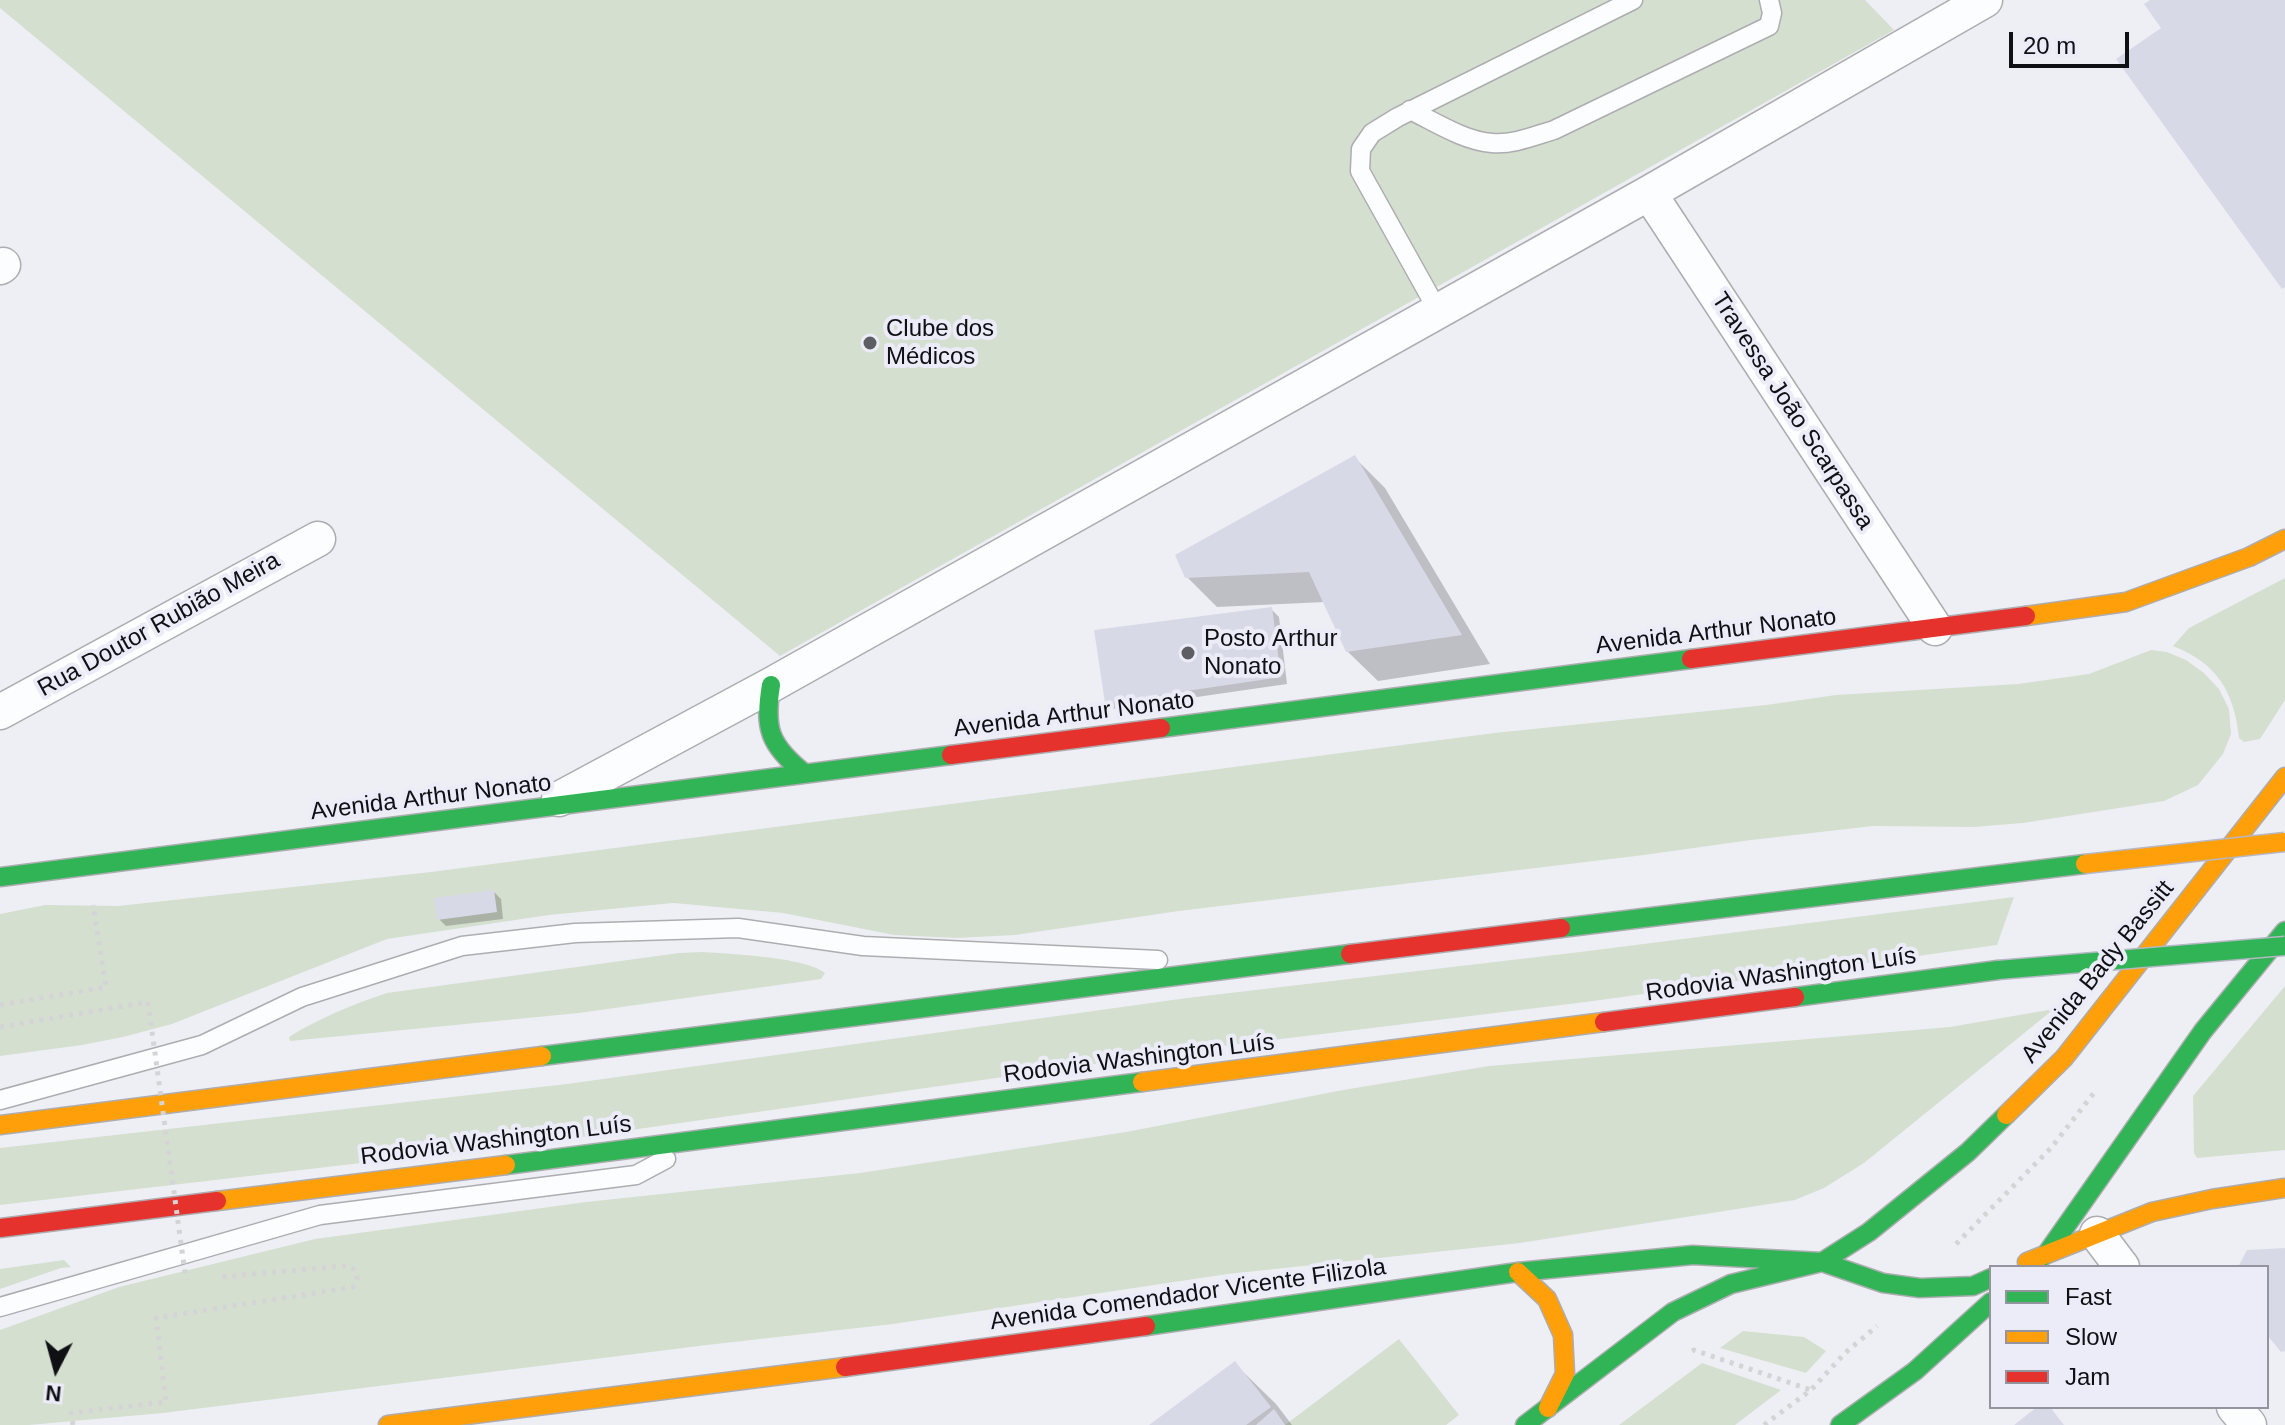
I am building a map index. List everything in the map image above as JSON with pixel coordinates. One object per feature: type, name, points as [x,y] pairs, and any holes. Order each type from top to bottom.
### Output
[{"type":"main road","name":"Avenida Arthur Nonato","points":[[0,877],[2126,602],[2249,557],[2285,539]]},
{"type":"main road","points":[[771,685],[766,711],[770,736],[784,758],[804,773]]},
{"type":"main road","name":"Avenida Bady Bassitt","points":[[1525,1425],[1673,1312],[1731,1284],[1822,1262],[1869,1232],[1968,1152],[2064,1058],[2285,777]]},
{"type":"main road","points":[[0,1125],[1260,965],[2285,842]]},
{"type":"main road","points":[[2032,1265],[2047,1253],[2203,1031],[2285,931]]},
{"type":"main road","name":"Rodovia Washington Luís","points":[[0,1228],[701,1140],[1998,970],[2285,946]]},
{"type":"main road","points":[[2020,1265],[2152,1212],[2285,1188]]},
{"type":"main road","name":"Avenida Comendador Vicente Filizola","points":[[388,1425],[978,1350],[1518,1272],[1693,1255],[1822,1262],[1883,1283],[1920,1288],[1973,1286],[1989,1279]]},
{"type":"main road","points":[[1518,1272],[1547,1299],[1563,1335],[1565,1374],[1548,1408]]},
{"type":"main road","points":[[1840,1425],[1915,1371],[1989,1304]]},
{"type":"street","points":[[545,807],[771,685],[1649,193],[1985,0]]},
{"type":"street","name":"Travessa João Scarpassa","points":[[1649,193],[1935,628]]},
{"type":"street","name":"Rua Doutor Rubião Meira","points":[[0,712],[318,539]]},
{"type":"street","points":[[2097,1234],[2120,1265]]},
{"type":"street","points":[[2236,1409],[2249,1425]]},
{"type":"lane","points":[[1438,311],[1360,171],[1361,149],[1372,133],[1410,110],[1633,0]]},
{"type":"lane","points":[[1410,110],[1471,138],[1493,144],[1554,130],[1769,26],[1772,13],[1769,0]]},
{"type":"lane","points":[[0,1100],[202,1045],[302,997],[462,946],[575,933],[738,928],[863,946],[1260,965]]},
{"type":"lane","points":[[0,1307],[320,1215],[636,1175],[701,1140]]},
{"type":"path","points":[[0,1005],[106,987]]},
{"type":"path","points":[[0,1027],[148,1002],[186,1280]]},
{"type":"path","points":[[73,1425],[71,1413],[166,1402],[156,1318],[353,1287],[358,1275],[355,1269],[343,1266],[218,1277]]},
{"type":"path","points":[[1694,1350],[1811,1390],[1764,1425]]},
{"type":"green space","name":"Clube dos Médicos","points":[[0,0],[1865,0],[1894,30],[780,656],[0,8]]},
{"type":"green space","points":[[2285,578],[2285,700],[2260,739],[2244,742],[2239,738],[2233,707],[2221,682],[2202,662],[2173,646],[2189,628]]},
{"type":"green space","points":[[2151,650],[2167,652],[2186,660],[2204,673],[2219,689],[2229,709],[2231,734],[2223,754],[2198,785],[2164,801],[2023,823],[1974,827],[1873,826],[1751,840],[1179,911],[1015,935],[956,938],[894,935],[783,913],[673,903],[549,915],[387,939],[172,1024],[82,1045],[0,1056],[0,914],[45,905],[118,906],[431,872],[1494,733],[1836,695],[2018,684],[2089,674]]},
{"type":"green space","points":[[2014,897],[1997,945],[1586,1002],[1207,1048],[568,1139],[0,1205],[0,1148],[567,1084],[1187,998]]},
{"type":"green space","points":[[703,952],[785,960],[825,973],[821,979],[579,1013],[290,1041],[289,1037],[337,1012],[387,993]]},
{"type":"green space","points":[[2285,986],[2285,1150],[2197,1158],[2194,1153],[2193,1096]]},
{"type":"green space","points":[[2054,1009],[1864,1163],[1824,1188],[1795,1200],[1520,1243],[1228,1274],[893,1324],[163,1413],[0,1425],[0,1330],[119,1287],[315,1239],[586,1202],[860,1173],[1126,1132],[1343,1090],[1489,1066],[1950,1027]]},
{"type":"green space","points":[[64,1260],[71,1267],[0,1289],[0,1269]]},
{"type":"green space","points":[[1743,1331],[1804,1337],[1826,1351],[1806,1373],[1720,1348]]},
{"type":"green space","points":[[1399,1339],[1459,1415],[1446,1425],[1285,1425]]},
{"type":"green space","points":[[1702,1363],[1781,1390],[1735,1425],[1619,1425]]},
{"type":"building","points":[[2150,0],[2285,0],[2285,287],[2282,289],[2116,59],[2161,28],[2144,4]]},
{"type":"building","points":[[1355,455],[1462,635],[1346,652],[1309,572],[1185,578],[1175,555]]},
{"type":"building","name":"Posto Arthur Nonato","points":[[1272,607],[1281,677],[1105,703],[1094,630]]},
{"type":"building","points":[[494,890],[497,912],[437,920],[434,898]]},
{"type":"building","points":[[2285,1248],[2285,1351],[2281,1352],[2269,1337],[2269,1265],[2239,1265],[2247,1250]]},
{"type":"building","points":[[1235,1361],[1271,1407],[1246,1425],[1149,1425]]},
{"type":"building","points":[[1274,1409],[1285,1425],[1256,1425]]},
{"type":"building","points":[[2034,1409],[2052,1409],[2064,1425],[2014,1425]]},
{"type":"traffic: fast","points":[[1161,728],[1691,659]]},
{"type":"traffic: fast","points":[[771,685],[768,713],[772,735],[783,753],[804,773]]},
{"type":"traffic: fast","points":[[0,877],[951,755]]},
{"type":"traffic: fast","points":[[1561,928],[2085,864]]},
{"type":"traffic: fast","points":[[2032,1265],[2047,1253],[2203,1031],[2285,931]]},
{"type":"traffic: fast","points":[[1998,970],[2285,946]]},
{"type":"traffic: fast","points":[[542,1056],[1350,954]]},
{"type":"traffic: fast","points":[[1795,997],[1998,970]]},
{"type":"traffic: fast","points":[[506,1165],[1142,1082]]},
{"type":"traffic: fast","points":[[1525,1425],[1673,1312],[1731,1284],[1822,1262],[1869,1232],[1968,1152],[2006,1115]]},
{"type":"traffic: fast","points":[[1146,1326],[1518,1272],[1693,1255],[1822,1262],[1883,1283],[1920,1288],[1973,1286],[1989,1279]]},
{"type":"traffic: fast","points":[[1840,1425],[1915,1371],[1989,1304]]},
{"type":"traffic: slow","points":[[2026,616],[2126,602],[2249,557],[2285,539]]},
{"type":"traffic: slow","points":[[2006,1115],[2064,1058],[2285,777]]},
{"type":"traffic: slow","points":[[2085,864],[2285,842]]},
{"type":"traffic: slow","points":[[1142,1082],[1604,1022]]},
{"type":"traffic: slow","points":[[0,1125],[542,1056]]},
{"type":"traffic: slow","points":[[217,1201],[506,1165]]},
{"type":"traffic: slow","points":[[2027,1262],[2152,1212],[2285,1188]]},
{"type":"traffic: slow","points":[[1518,1272],[1547,1299],[1563,1335],[1565,1374],[1548,1408]]},
{"type":"traffic: slow","points":[[388,1425],[845,1367]]},
{"type":"traffic: jam","points":[[1691,659],[2026,616]]},
{"type":"traffic: jam","points":[[951,755],[1161,728]]},
{"type":"traffic: jam","points":[[1350,954],[1561,928]]},
{"type":"traffic: jam","points":[[1604,1022],[1795,997]]},
{"type":"traffic: jam","points":[[0,1228],[217,1201]]},
{"type":"traffic: jam","points":[[845,1367],[1146,1326]]},
{"type":"place","name":"Clube dos Médicos","points":[[870,343]]},
{"type":"place","name":"Posto Arthur Nonato","points":[[1188,653]]}]
